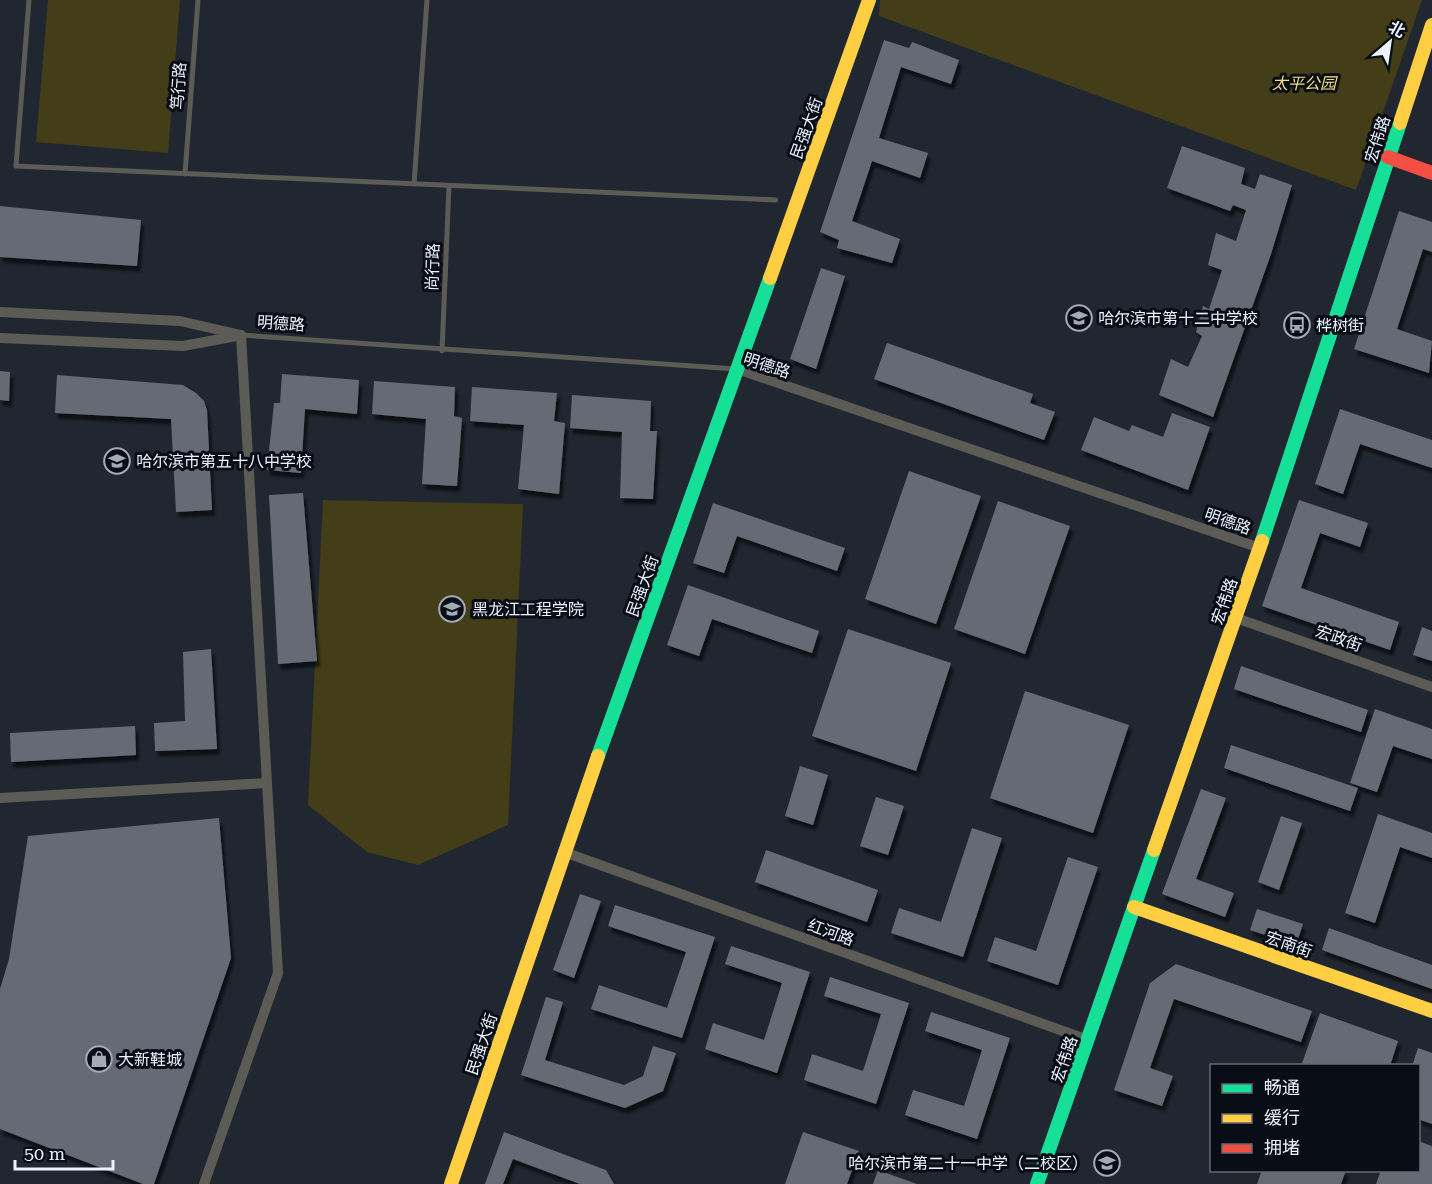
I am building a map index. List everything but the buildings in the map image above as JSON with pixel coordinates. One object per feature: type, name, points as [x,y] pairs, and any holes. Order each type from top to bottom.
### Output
[{"type":"street","name":"民强大街","points":[[451,1184],[564,852],[869,0]]},
{"type":"street","name":"宏伟路","points":[[1037,1184],[1260,548],[1432,25]]},
{"type":"street","points":[[1388,157],[1432,173]]},
{"type":"street","name":"明德路","points":[[0,312],[180,321],[241,335]]},
{"type":"street","name":"明德路","points":[[0,339],[183,346],[241,335]]},
{"type":"street","points":[[204,1184],[278,973],[241,335]]},
{"type":"street","name":"明德路","points":[[737,369],[1260,548]]},
{"type":"street","name":"宏政街","points":[[1236,618],[1432,687]]},
{"type":"street","points":[[0,798],[267,783]]},
{"type":"street","name":"红河路","points":[[564,852],[1088,1040]]},
{"type":"street","name":"宏南街","points":[[1134,907],[1432,1011]]},
{"type":"lane","points":[[29,0],[16,166],[776,200]]},
{"type":"lane","name":"笃行路","points":[[184,174],[198,0]]},
{"type":"lane","points":[[414,184],[428,0]]},
{"type":"lane","name":"尚行路","points":[[442,351],[449,186]]},
{"type":"lane","name":"明德路","points":[[241,335],[442,351],[737,369]]},
{"type":"green space","points":[[48,0],[180,0],[168,153],[36,142]]},
{"type":"green space","name":"太平公园","points":[[880,0],[1422,0],[1356,190],[879,16]]},
{"type":"green space","points":[[323,500],[523,504],[508,825],[418,865],[367,852],[308,805]]},
{"type":"traffic: fast","points":[[1262,541],[1400,123]]},
{"type":"traffic: fast","points":[[598,756],[770,278]]},
{"type":"traffic: fast","points":[[1037,1184],[1154,850]]},
{"type":"traffic: slow","points":[[770,278],[869,0]]},
{"type":"traffic: slow","points":[[1400,123],[1432,25]]},
{"type":"traffic: slow","points":[[1154,850],[1262,541]]},
{"type":"traffic: slow","points":[[451,1184],[598,756]]},
{"type":"traffic: slow","points":[[1134,907],[1432,1011]]},
{"type":"traffic: jam","points":[[1388,157],[1432,173]]},
{"type":"place","name":"哈尔滨市第十二中学校","points":[[1079,318]]},
{"type":"place","name":"桦树街","points":[[1297,325]]},
{"type":"place","name":"哈尔滨市第五十八中学校","points":[[117,461]]},
{"type":"place","name":"黑龙江工程学院","points":[[452,609]]},
{"type":"place","name":"大新鞋城","points":[[99,1059]]},
{"type":"place","name":"哈尔滨市第二十一中学（二校区）","points":[[1107,1163]]}]
